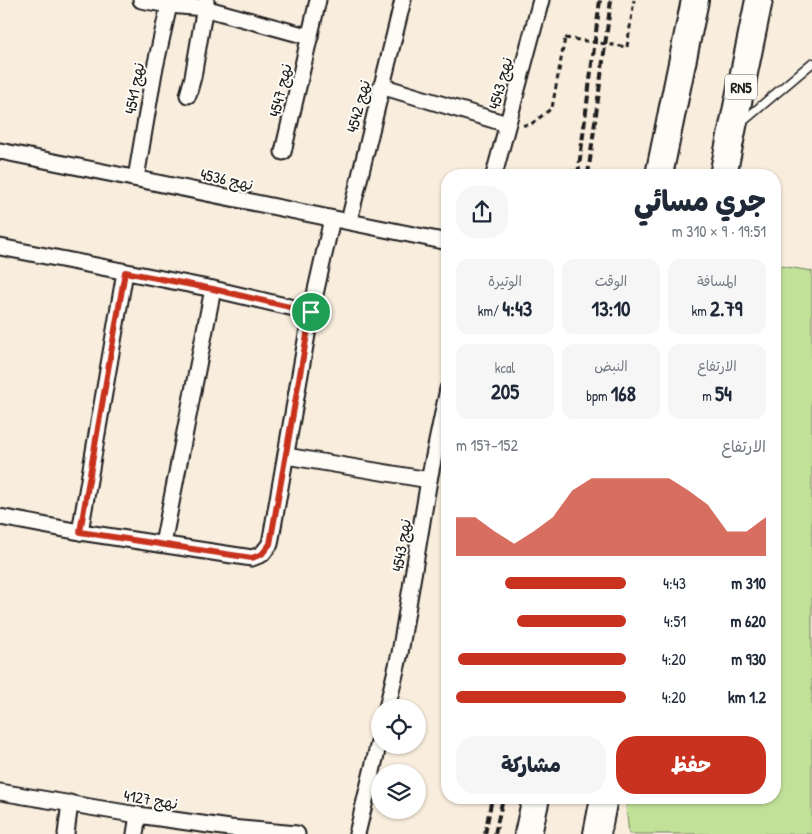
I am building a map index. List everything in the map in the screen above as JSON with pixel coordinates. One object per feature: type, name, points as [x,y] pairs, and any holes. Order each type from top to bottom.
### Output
[{"type":"highway","points":[[661,169],[695,0]]},
{"type":"highway","name":"RN5","points":[[724,169],[759,0]]},
{"type":"highway","points":[[528,834],[535,804]]},
{"type":"highway","points":[[597,834],[603,804]]},
{"type":"street","points":[[141,0],[169,5],[205,4],[310,37]]},
{"type":"street","name":"نهج 4547","points":[[283,152],[318,0]]},
{"type":"street","name":"نهج 4542","points":[[349,221],[403,0]]},
{"type":"street","name":"نهج 4543","points":[[496,169],[541,0]]},
{"type":"street","points":[[188,95],[193,77],[205,4]]},
{"type":"street","name":"نهج 4541","points":[[136,178],[154,72],[169,5]]},
{"type":"street","points":[[381,86],[507,124]]},
{"type":"street","name":"نهج 4536","points":[[0,151],[441,241]]},
{"type":"street","points":[[0,517],[80,532],[252,558],[262,554],[270,544],[311,312],[332,219]]},
{"type":"street","points":[[0,247],[213,289],[311,312]]},
{"type":"street","points":[[80,532],[125,272]]},
{"type":"street","points":[[163,544],[213,289]]},
{"type":"street","name":"نهج 4543","points":[[389,699],[400,653],[429,480],[441,423]]},
{"type":"street","points":[[286,456],[429,480]]},
{"type":"street","points":[[357,834],[376,754]]},
{"type":"street","name":"نهج 4127","points":[[0,792],[229,831],[297,834]]},
{"type":"street","points":[[66,834],[70,803]]},
{"type":"street","points":[[135,834],[138,815]]},
{"type":"lane","points":[[732,131],[812,63]]},
{"type":"path","points":[[507,124],[530,126],[552,108],[565,38],[627,47],[634,0]]},
{"type":"green space","points":[[781,266],[812,271],[812,834],[629,834],[626,807],[629,804],[781,804]]},
{"type":"railway","points":[[579,169],[600,0]]},
{"type":"railway","points":[[589,169],[611,0]]},
{"type":"railway","points":[[485,834],[491,804]]},
{"type":"railway","points":[[495,834],[502,804]]},
{"type":"route","points":[[125,272],[213,289],[311,312],[270,544],[262,554],[252,558],[80,532],[125,272]]}]
